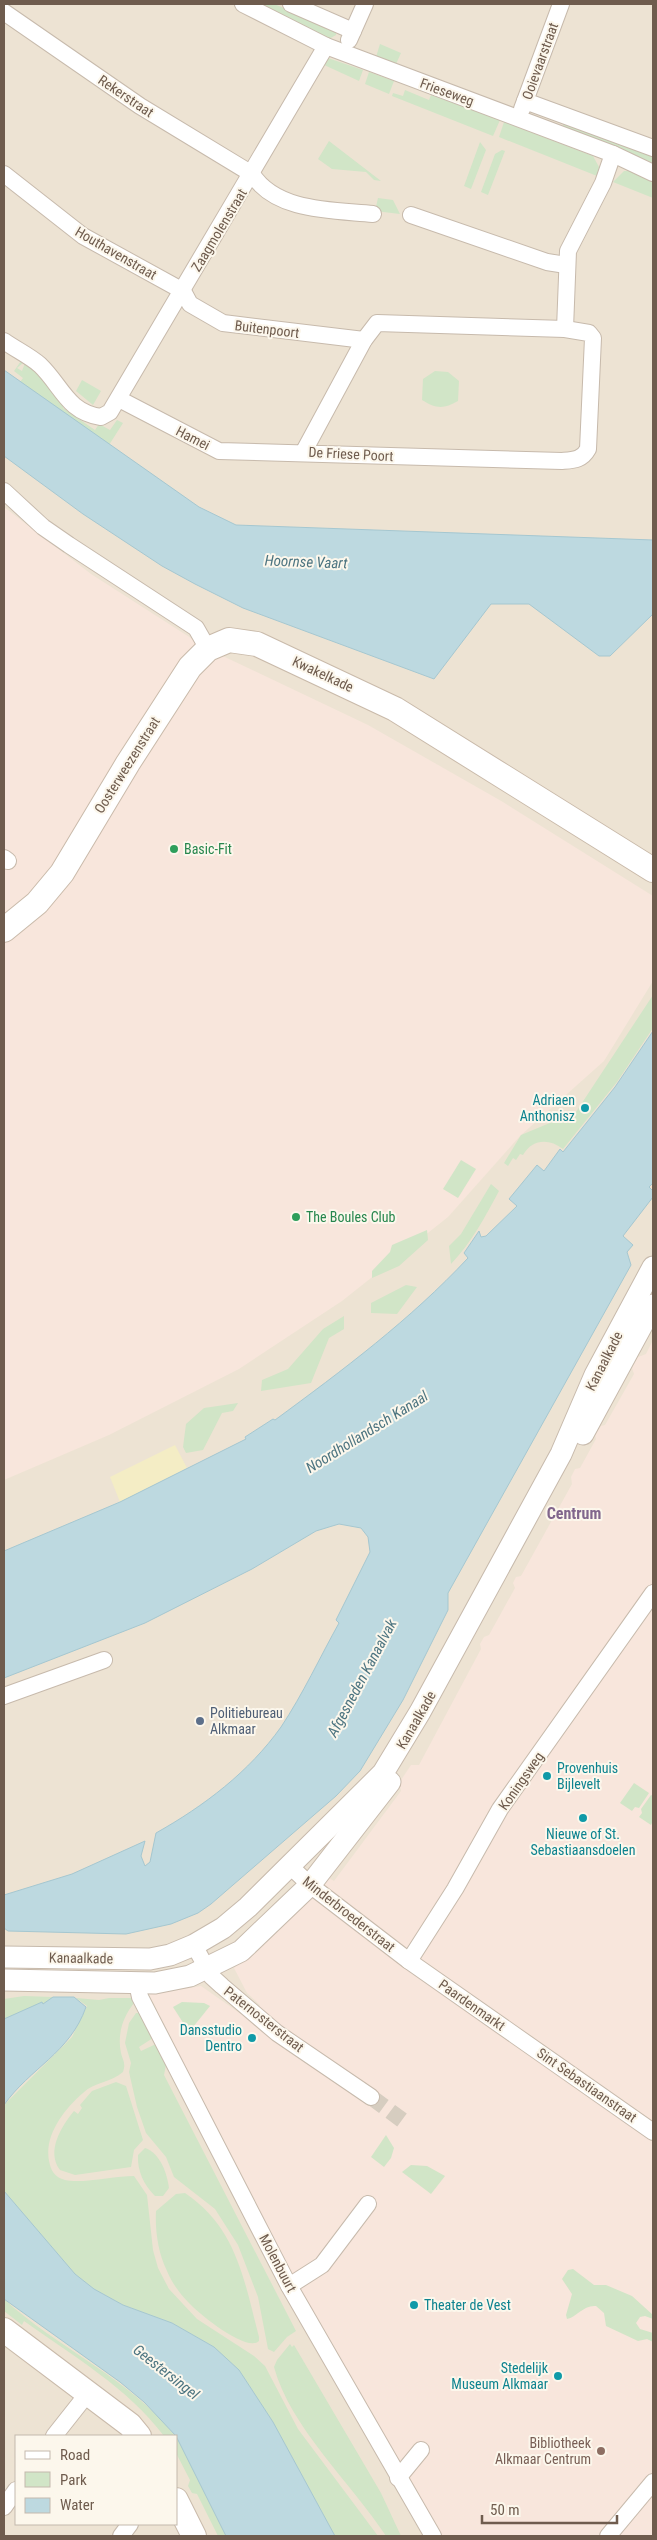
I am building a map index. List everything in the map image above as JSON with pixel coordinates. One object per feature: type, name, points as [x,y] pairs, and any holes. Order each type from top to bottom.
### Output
[{"type":"main road","name":"Kwakelkade","points":[[208,649],[229,640],[251,643],[372,697],[418,722],[653,870]]},
{"type":"main road","name":"Oosterweezenstraat","points":[[4,930],[24,915],[53,886],[178,684],[208,649]]},
{"type":"main road","points":[[4,2330],[130,2425],[138,2435]]},
{"type":"main road","points":[[178,2504],[194,2536]]},
{"type":"street","name":"Frieseweg","points":[[243,4],[326,46],[613,154],[653,173]]},
{"type":"street","points":[[291,4],[353,31]]},
{"type":"street","points":[[343,53],[365,4]]},
{"type":"street","name":"Ooievaarstraat","points":[[520,119],[562,4]]},
{"type":"street","name":"Rekerstraat","points":[[4,12],[140,106],[252,174],[260,187],[290,203],[373,214]]},
{"type":"street","name":"Zaagmolenstraat","points":[[114,406],[326,46]]},
{"type":"street","points":[[525,101],[653,148]]},
{"type":"street","points":[[565,329],[568,250],[603,183],[613,154]]},
{"type":"street","name":"Houthavenstraat","points":[[4,174],[83,236],[183,291]]},
{"type":"street","points":[[411,214],[547,262],[566,265]]},
{"type":"street","name":"Buitenpoort","points":[[183,291],[190,304],[223,323],[364,340]]},
{"type":"street","name":"De Friese Poort","points":[[377,323],[565,329],[589,333],[593,338],[588,449],[583,457],[562,462],[302,453],[364,340],[377,323]]},
{"type":"street","points":[[4,341],[40,365],[66,400],[90,416],[102,417],[114,406]]},
{"type":"street","name":"Hamei","points":[[114,406],[219,451],[302,453]]},
{"type":"street","points":[[4,491],[43,527],[196,628],[208,649]]},
{"type":"street","name":"Kanaalkade","points":[[4,1957],[150,1959],[170,1955],[194,1945],[223,1928],[248,1907],[372,1785],[392,1760],[561,1454],[595,1376],[653,1267]]},
{"type":"street","name":"Kanaalkade","points":[[4,1980],[137,1984],[176,1980],[207,1969],[241,1951],[310,1885],[383,1793],[397,1772],[653,1304]]},
{"type":"street","name":"Koningsweg","points":[[409,1961],[455,1889],[500,1809],[653,1593]]},
{"type":"street","points":[[4,1696],[104,1660]]},
{"type":"street","name":"Minderbroederstraat","points":[[290,1866],[310,1885],[409,1961]]},
{"type":"street","name":"Paternosterstraat","points":[[194,1945],[207,1969],[222,1986],[277,2033],[371,2097]]},
{"type":"street","name":"Paardenmarkt","points":[[409,1961],[519,2039]]},
{"type":"street","name":"Molenbuurt","points":[[137,1984],[140,1997],[289,2286],[433,2536]]},
{"type":"street","name":"Sint Sebastiaanstraat","points":[[519,2039],[653,2132]]},
{"type":"street","points":[[289,2286],[322,2265],[368,2204]]},
{"type":"street","points":[[55,2435],[88,2393]]},
{"type":"street","points":[[398,2478],[422,2450]]},
{"type":"street","points":[[608,2536],[653,2482]]},
{"type":"street","points":[[4,2507],[15,2491]]},
{"type":"street","points":[[121,2536],[129,2525]]},
{"type":"shaded area","points":[[4,4],[653,4],[653,2536],[4,2536]]},
{"type":"shaded area","points":[[4,507],[91,574],[208,649],[368,725],[503,802],[653,896],[653,981],[604,1061],[520,1136],[448,1217],[342,1301],[239,1369],[109,1435],[4,1480]]},
{"type":"shaded area","points":[[653,1340],[653,2536],[439,2536],[298,2293],[148,1992],[166,1992],[201,1986],[248,2019],[260,2005],[247,1993],[234,1968],[253,1954],[329,1878],[334,1881],[401,1791],[399,1783],[411,1765],[419,1765],[481,1649],[480,1644],[484,1637],[489,1635],[515,1588],[513,1583],[516,1577],[521,1576],[572,1484],[571,1477],[575,1469],[580,1468],[596,1439],[595,1435],[601,1426],[605,1425],[634,1374],[632,1368],[638,1357],[646,1354]]},
{"type":"green space","points":[[260,4],[274,4],[328,26],[336,31],[336,35],[329,39]]},
{"type":"green space","points":[[380,44],[401,53],[396,64],[376,57]]},
{"type":"green space","points":[[328,58],[363,70],[359,81],[322,64]]},
{"type":"green space","points":[[369,72],[394,81],[389,94],[365,84]]},
{"type":"green space","points":[[405,90],[429,100],[431,95],[500,120],[493,136],[392,96],[393,93],[403,96]]},
{"type":"green space","points":[[565,121],[653,156],[653,163],[563,126]]},
{"type":"green space","points":[[504,122],[593,156],[599,167],[597,176],[499,137]]},
{"type":"green space","points":[[329,141],[381,181],[374,180],[366,172],[332,169],[318,159]]},
{"type":"green space","points":[[480,142],[486,150],[471,189],[464,186]]},
{"type":"green space","points":[[502,150],[505,151],[488,195],[481,192],[495,154]]},
{"type":"green space","points":[[624,171],[632,171],[653,183],[653,198],[613,182]]},
{"type":"green space","points":[[378,198],[393,200],[400,214],[375,211]]},
{"type":"green space","points":[[21,361],[24,362],[17,368],[22,371],[25,363],[36,370],[65,404],[63,408],[95,430],[99,424],[110,430],[117,420],[123,423],[109,445],[20,382],[23,378],[14,371]]},
{"type":"green space","points":[[435,371],[448,372],[459,381],[458,401],[440,407],[422,400],[423,379]]},
{"type":"green space","points":[[82,380],[101,391],[93,405],[76,391]]},
{"type":"green space","points":[[653,995],[653,1028],[617,1082],[563,1149],[552,1143],[536,1143],[523,1155],[520,1154],[516,1160],[513,1158],[508,1166],[504,1163],[521,1135],[576,1112]]},
{"type":"green space","points":[[461,1160],[476,1169],[458,1198],[443,1189]]},
{"type":"green space","points":[[491,1184],[499,1191],[472,1238],[451,1264],[449,1246],[461,1234]]},
{"type":"green space","points":[[427,1230],[428,1240],[399,1266],[372,1278],[372,1271],[390,1252],[392,1245]]},
{"type":"green space","points":[[406,1285],[417,1287],[397,1314],[371,1313],[371,1303]]},
{"type":"green space","points":[[344,1316],[344,1329],[329,1338],[311,1383],[261,1391],[262,1380],[288,1369],[323,1329]]},
{"type":"green space","points":[[238,1403],[233,1411],[222,1413],[203,1450],[186,1453],[183,1447],[186,1424],[204,1408]]},
{"type":"green space","points":[[634,1783],[649,1793],[639,1808],[635,1807],[632,1811],[620,1803]]},
{"type":"green space","points":[[651,1795],[653,1796],[653,1821],[651,1825],[639,1817],[642,1813],[641,1809]]},
{"type":"green space","points":[[24,1996],[53,1997],[43,2004],[4,2019],[4,1999]]},
{"type":"green space","points":[[76,1998],[99,2000],[133,1998],[134,2003],[124,2020],[120,2033],[120,2046],[124,2064],[123,2072],[114,2078],[87,2089],[62,2116],[56,2125],[49,2145],[48,2155],[52,2170],[60,2178],[72,2181],[134,2176],[147,2195],[153,2250],[158,2268],[169,2289],[197,2319],[254,2356],[265,2366],[298,2429],[378,2536],[335,2536],[273,2422],[239,2370],[214,2347],[172,2323],[123,2305],[94,2289],[75,2274],[4,2191],[4,2105],[72,2037],[87,2006]]},
{"type":"green space","points":[[182,2002],[204,2003],[210,2006],[189,2032],[173,2007]]},
{"type":"green space","points":[[136,2013],[140,2013],[153,2038],[139,2047],[141,2051],[156,2044],[166,2065],[164,2075],[296,2331],[287,2337],[274,2352],[268,2349],[258,2297],[238,2245],[215,2209],[174,2177],[166,2157],[146,2133],[137,2107],[129,2072],[131,2063],[125,2043],[129,2023]]},
{"type":"green space","points":[[116,2082],[126,2086],[143,2140],[134,2150],[131,2167],[75,2175],[60,2170],[54,2155],[57,2139],[64,2124],[74,2111],[78,2114],[82,2108],[80,2105],[92,2091]]},
{"type":"green space","points":[[386,2135],[394,2148],[391,2158],[384,2167],[371,2157]]},
{"type":"green space","points":[[145,2148],[159,2159],[167,2176],[169,2188],[163,2196],[155,2196],[142,2177],[138,2155]]},
{"type":"green space","points":[[411,2165],[427,2166],[445,2176],[431,2194],[402,2172]]},
{"type":"green space","points":[[185,2193],[216,2222],[236,2257],[243,2276],[259,2341],[253,2343],[244,2342],[212,2323],[186,2300],[176,2288],[169,2275],[161,2257],[156,2226],[156,2211],[176,2194]]},
{"type":"green space","points":[[573,2269],[594,2285],[606,2285],[632,2296],[653,2315],[653,2319],[645,2316],[640,2317],[636,2323],[640,2329],[653,2333],[653,2342],[647,2339],[638,2341],[606,2326],[604,2313],[596,2306],[587,2307],[567,2319],[566,2315],[572,2294],[562,2279],[568,2270]]},
{"type":"green space","points":[[4,2299],[25,2317],[115,2380],[157,2415],[174,2435],[163,2435],[150,2419],[117,2388],[24,2321],[22,2325],[4,2311]]},
{"type":"green space","points":[[290,2344],[292,2347],[294,2345],[381,2493],[401,2536],[386,2536],[323,2454],[293,2411],[274,2367],[277,2360]]},
{"type":"green space","points":[[178,2440],[226,2536],[218,2536],[197,2494],[192,2493],[188,2486],[190,2480],[178,2457]]},
{"type":"sand","points":[[175,1445],[187,1468],[120,1502],[110,1477]]},
{"type":"water","name":"Hoornse Vaart","points":[[4,370],[199,507],[236,525],[653,540],[653,614],[610,656],[599,656],[529,604],[491,604],[434,679],[243,608],[162,566],[83,514],[4,456]]},
{"type":"water","points":[[653,1031],[653,1183],[649,1187],[653,1191],[653,1197],[623,1236],[633,1245],[627,1252],[631,1265],[448,1593],[448,1610],[403,1700],[360,1771],[336,1796],[211,1904],[198,1913],[171,1924],[126,1934],[8,1931],[4,1928],[4,1895],[72,1874],[145,1841],[141,1856],[145,1866],[150,1862],[156,1833],[208,1799],[255,1759],[281,1727],[304,1689],[339,1623],[336,1620],[370,1552],[368,1537],[361,1528],[339,1524],[316,1531],[252,1569],[145,1623],[4,1678],[4,1551],[120,1502],[246,1439],[245,1437],[273,1419],[275,1420],[375,1344],[446,1281],[468,1258],[464,1253],[479,1231],[481,1237],[486,1236],[517,1206],[509,1199],[537,1165],[544,1171],[560,1149],[563,1152],[615,1087]]},
{"type":"water","points":[[53,1997],[74,1997],[86,2007],[70,2037],[14,2092],[4,2105],[4,2019],[42,2002],[43,2004]]},
{"type":"water","name":"Geestersingel","points":[[4,2191],[75,2274],[94,2289],[123,2305],[172,2323],[214,2347],[239,2370],[273,2422],[335,2536],[226,2536],[178,2440],[178,2435],[175,2435],[144,2402],[120,2382],[4,2299]]},
{"type":"tunnel","points":[[371,2097],[402,2120]]},
{"type":"place","name":"Basic-Fit","points":[[174,849]]},
{"type":"place","name":"Adriaen Anthonisz","points":[[585,1108]]},
{"type":"place","name":"The Boules Club","points":[[296,1217]]},
{"type":"place","name":"Politiebureau Alkmaar","points":[[200,1721]]},
{"type":"place","name":"Provenhuis Bijlevelt","points":[[547,1776]]},
{"type":"place","name":"Nieuwe of St. Sebastiaansdoelen","points":[[583,1818]]},
{"type":"place","name":"Dansstudio Dentro","points":[[252,2038]]},
{"type":"place","name":"Theater de Vest","points":[[414,2305]]},
{"type":"place","name":"Stedelijk Museum Alkmaar","points":[[558,2376]]},
{"type":"place","name":"Bibliotheek Alkmaar Centrum","points":[[601,2451]]},
{"type":"district","name":"Centrum","points":[[574,1513]]},
{"type":"water label","name":"Noordhollandsch Kanaal","points":[[367,1432]]},
{"type":"water label","name":"Afgesneden Kanaalvak","points":[[362,1678]]}]
